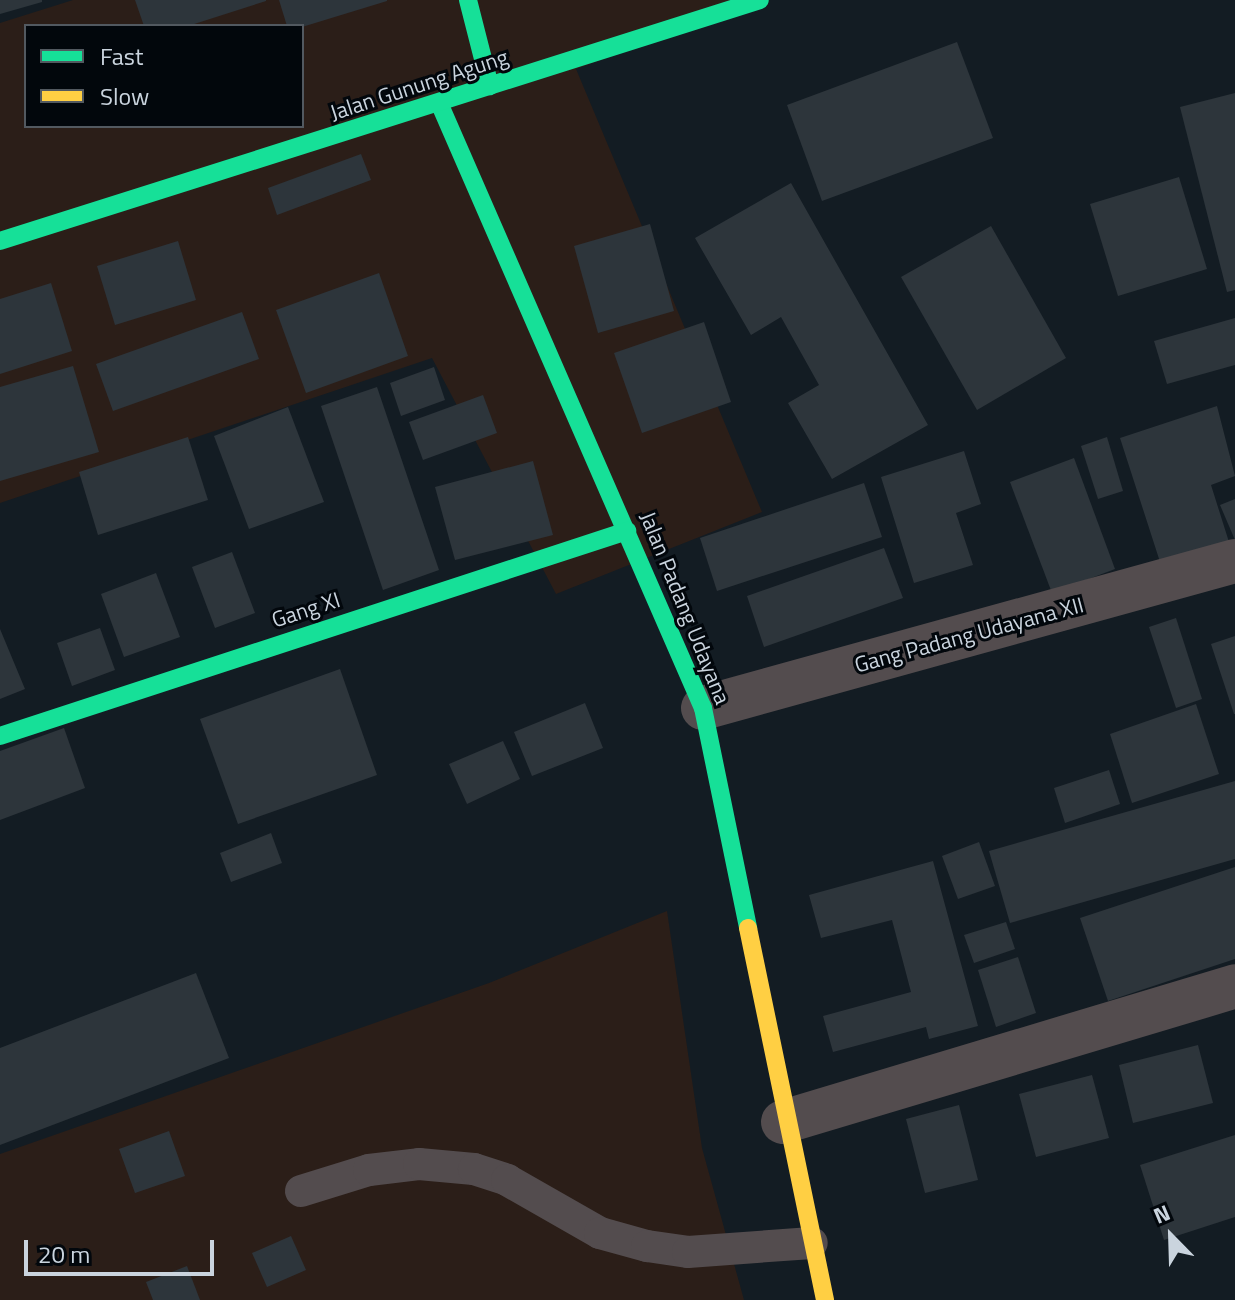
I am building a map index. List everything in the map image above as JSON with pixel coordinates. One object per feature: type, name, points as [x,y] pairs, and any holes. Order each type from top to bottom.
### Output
[{"type":"street","points":[[468,0],[490,86]]},
{"type":"street","name":"Jalan Gunung Agung","points":[[0,241],[440,105],[490,86],[760,0]]},
{"type":"street","name":"Jalan Padang Udayana","points":[[440,105],[703,708],[783,1122],[825,1300]]},
{"type":"street","name":"Gang XI","points":[[0,736],[627,531]]},
{"type":"street","name":"Gang Padang Udayana XII","points":[[703,708],[1235,561]]},
{"type":"street","points":[[783,1122],[1235,986]]},
{"type":"lane","points":[[301,1191],[369,1170],[419,1164],[460,1168],[507,1180],[600,1233],[647,1246],[688,1252],[812,1243]]},
{"type":"shaded area","points":[[73,0],[766,0],[576,69],[762,512],[556,594],[432,358],[0,503],[0,23]]},
{"type":"shaded area","points":[[667,911],[702,1148],[744,1300],[0,1300],[0,1154],[489,983]]},
{"type":"building","points":[[0,0],[42,0],[42,2],[0,14]]},
{"type":"building","points":[[135,0],[266,0],[194,24],[143,24]]},
{"type":"building","points":[[279,0],[387,0],[304,26],[286,24]]},
{"type":"building","points":[[957,42],[993,138],[822,201],[787,105]]},
{"type":"building","points":[[1235,93],[1235,290],[1227,292],[1180,107]]},
{"type":"building","points":[[361,154],[371,180],[277,215],[268,188]]},
{"type":"building","points":[[1179,177],[1207,269],[1118,296],[1090,204]]},
{"type":"building","points":[[791,183],[928,425],[832,479],[788,403],[819,385],[781,317],[751,335],[695,238]]},
{"type":"building","points":[[650,224],[674,311],[598,333],[574,246]]},
{"type":"building","points":[[991,226],[1066,358],[977,410],[901,277]]},
{"type":"building","points":[[178,241],[196,300],[115,325],[97,266]]},
{"type":"building","points":[[379,273],[408,356],[306,393],[276,310]]},
{"type":"building","points":[[51,283],[72,351],[0,374],[0,299]]},
{"type":"building","points":[[242,312],[259,359],[113,411],[96,364]]},
{"type":"building","points":[[1235,318],[1235,365],[1167,384],[1154,341]]},
{"type":"building","points":[[704,322],[731,402],[642,433],[614,353]]},
{"type":"building","points":[[73,366],[99,452],[0,481],[0,387]]},
{"type":"building","points":[[434,367],[445,400],[401,416],[390,383]]},
{"type":"building","points":[[377,387],[439,570],[383,590],[321,406]]},
{"type":"building","points":[[483,395],[497,433],[423,460],[409,422]]},
{"type":"building","points":[[1217,406],[1235,476],[1211,485],[1229,542],[1161,565],[1120,438]]},
{"type":"building","points":[[288,407],[324,502],[249,529],[214,436]]},
{"type":"building","points":[[188,437],[208,500],[98,535],[79,472]]},
{"type":"building","points":[[1107,437],[1123,491],[1098,499],[1081,446]]},
{"type":"building","points":[[964,451],[981,504],[956,513],[973,565],[914,583],[881,477]]},
{"type":"building","points":[[1074,458],[1115,569],[1052,593],[1010,482]]},
{"type":"building","points":[[533,461],[553,535],[455,560],[435,487]]},
{"type":"building","points":[[864,483],[882,537],[717,591],[700,538]]},
{"type":"building","points":[[1235,499],[1235,540],[1220,505]]},
{"type":"building","points":[[884,548],[903,598],[764,647],[747,596]]},
{"type":"building","points":[[232,552],[255,613],[215,628],[192,567]]},
{"type":"building","points":[[156,573],[180,637],[124,657],[101,594]]},
{"type":"building","points":[[1176,618],[1202,699],[1176,708],[1149,627]]},
{"type":"building","points":[[100,628],[115,670],[72,686],[57,643]]},
{"type":"building","points":[[0,629],[25,689],[0,699]]},
{"type":"building","points":[[1235,636],[1235,714],[1234,714],[1211,644]]},
{"type":"building","points":[[340,669],[377,775],[238,824],[200,719]]},
{"type":"building","points":[[585,703],[603,748],[532,776],[514,732]]},
{"type":"building","points":[[1196,704],[1219,774],[1132,803],[1110,734]]},
{"type":"building","points":[[64,728],[85,788],[0,820],[0,751]]},
{"type":"building","points":[[503,741],[520,779],[467,804],[449,764]]},
{"type":"building","points":[[1109,770],[1120,804],[1065,823],[1054,788]]},
{"type":"building","points":[[1235,781],[1235,859],[1010,923],[989,851]]},
{"type":"building","points":[[271,833],[282,863],[231,882],[220,853]]},
{"type":"building","points":[[979,842],[995,886],[958,899],[942,856]]},
{"type":"building","points":[[933,861],[978,1026],[929,1039],[926,1027],[833,1052],[823,1016],[911,992],[892,920],[821,938],[809,895]]},
{"type":"building","points":[[1235,867],[1235,959],[1108,1001],[1080,918]]},
{"type":"building","points":[[1006,922],[1015,949],[974,963],[964,935]]},
{"type":"building","points":[[1018,957],[1036,1013],[996,1027],[978,970]]},
{"type":"building","points":[[196,973],[229,1058],[0,1145],[0,1048]]},
{"type":"building","points":[[1198,1045],[1213,1103],[1133,1123],[1119,1065]]},
{"type":"building","points":[[1092,1075],[1109,1138],[1036,1157],[1019,1094]]},
{"type":"building","points":[[959,1105],[978,1180],[925,1193],[906,1119]]},
{"type":"building","points":[[169,1131],[185,1176],[135,1193],[119,1149]]},
{"type":"building","points":[[1235,1135],[1235,1217],[1164,1240],[1140,1165]]},
{"type":"building","points":[[291,1236],[306,1270],[267,1287],[252,1253]]},
{"type":"building","points":[[187,1266],[200,1300],[153,1300],[146,1282]]},
{"type":"traffic: fast","points":[[468,0],[490,86]]},
{"type":"traffic: fast","points":[[0,241],[760,0]]},
{"type":"traffic: fast","points":[[440,105],[703,708],[748,928]]},
{"type":"traffic: fast","points":[[0,736],[627,531]]},
{"type":"traffic: slow","points":[[748,928],[825,1300]]}]
